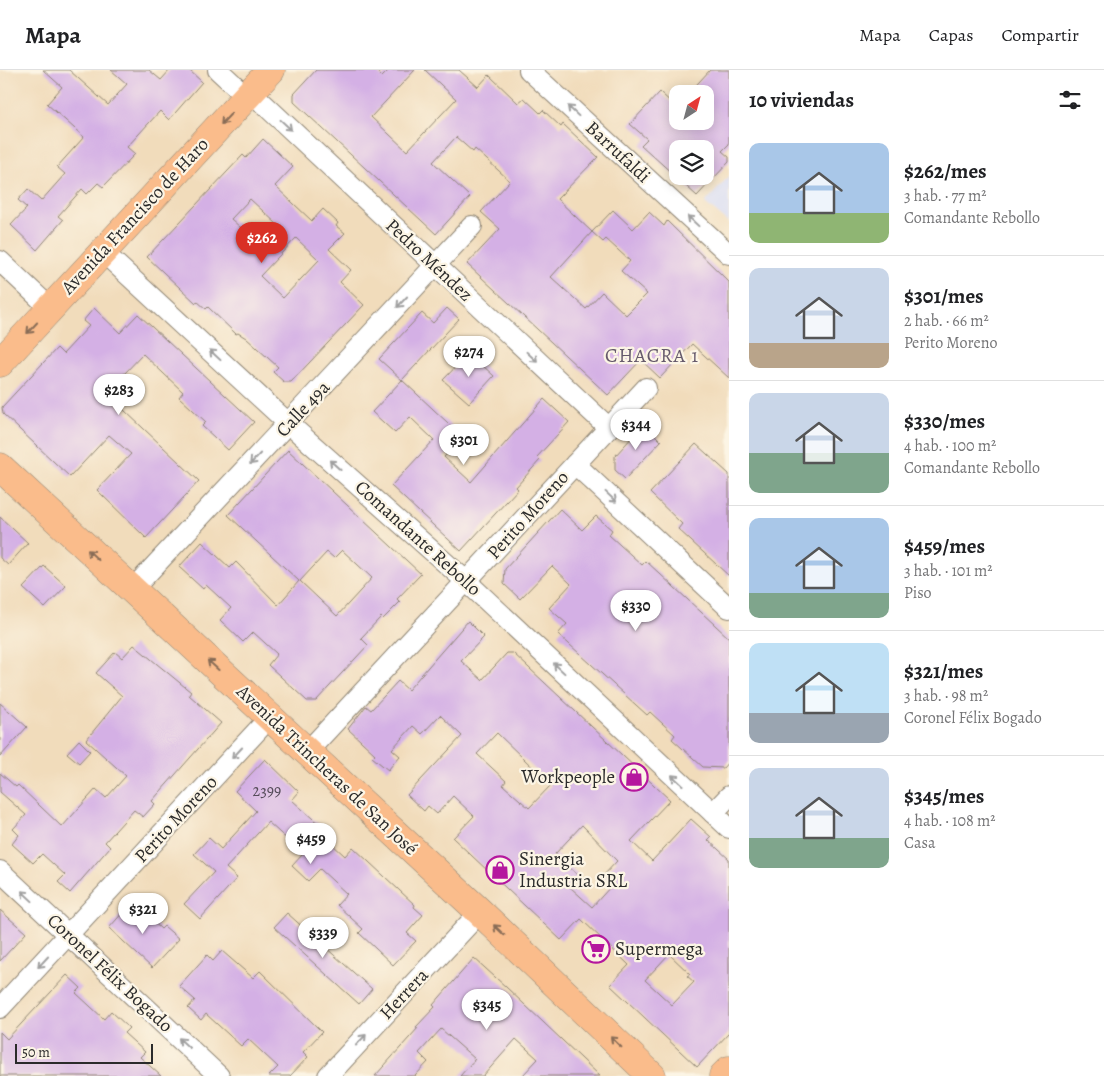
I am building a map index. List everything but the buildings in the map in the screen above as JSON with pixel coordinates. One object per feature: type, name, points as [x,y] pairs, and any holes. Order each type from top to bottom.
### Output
[{"type":"main road","name":"Avenida Francisco de Haro","points":[[0,362],[271,70]]},
{"type":"main road","name":"Avenida Trincheras de San José","points":[[0,467],[131,591],[480,912],[652,1076]]},
{"type":"main road","points":[[723,1076],[729,1070]]},
{"type":"street","name":"Pedro Méndez","points":[[218,70],[248,94],[609,428]]},
{"type":"street","name":"Barrufaldi","points":[[529,70],[729,254]]},
{"type":"street","name":"Calle 49a","points":[[131,591],[290,424],[472,226]]},
{"type":"street","name":"Comandante Rebollo","points":[[103,252],[290,424],[467,582],[729,828]]},
{"type":"street","points":[[0,261],[50,308]]},
{"type":"street","name":"Perito Moreno","points":[[308,752],[646,388]]},
{"type":"street","points":[[575,464],[727,603]]},
{"type":"street","name":"Perito Moreno","points":[[0,1008],[270,717]]},
{"type":"street","points":[[713,813],[729,796]]},
{"type":"street","name":"Coronel Félix Bogado","points":[[0,871],[219,1076]]},
{"type":"street","name":"Herrera","points":[[328,1076],[480,912]]},
{"type":"shaded area","points":[[729,176],[729,223],[705,203]]},
{"type":"place","name":"Workpeople","points":[[634,777]]},
{"type":"place","name":"Sinergia Industria SRL","points":[[500,870]]},
{"type":"place","name":"Supermega","points":[[596,949]]},
{"type":"district","name":"CHACRA 1","points":[[652,355]]}]
